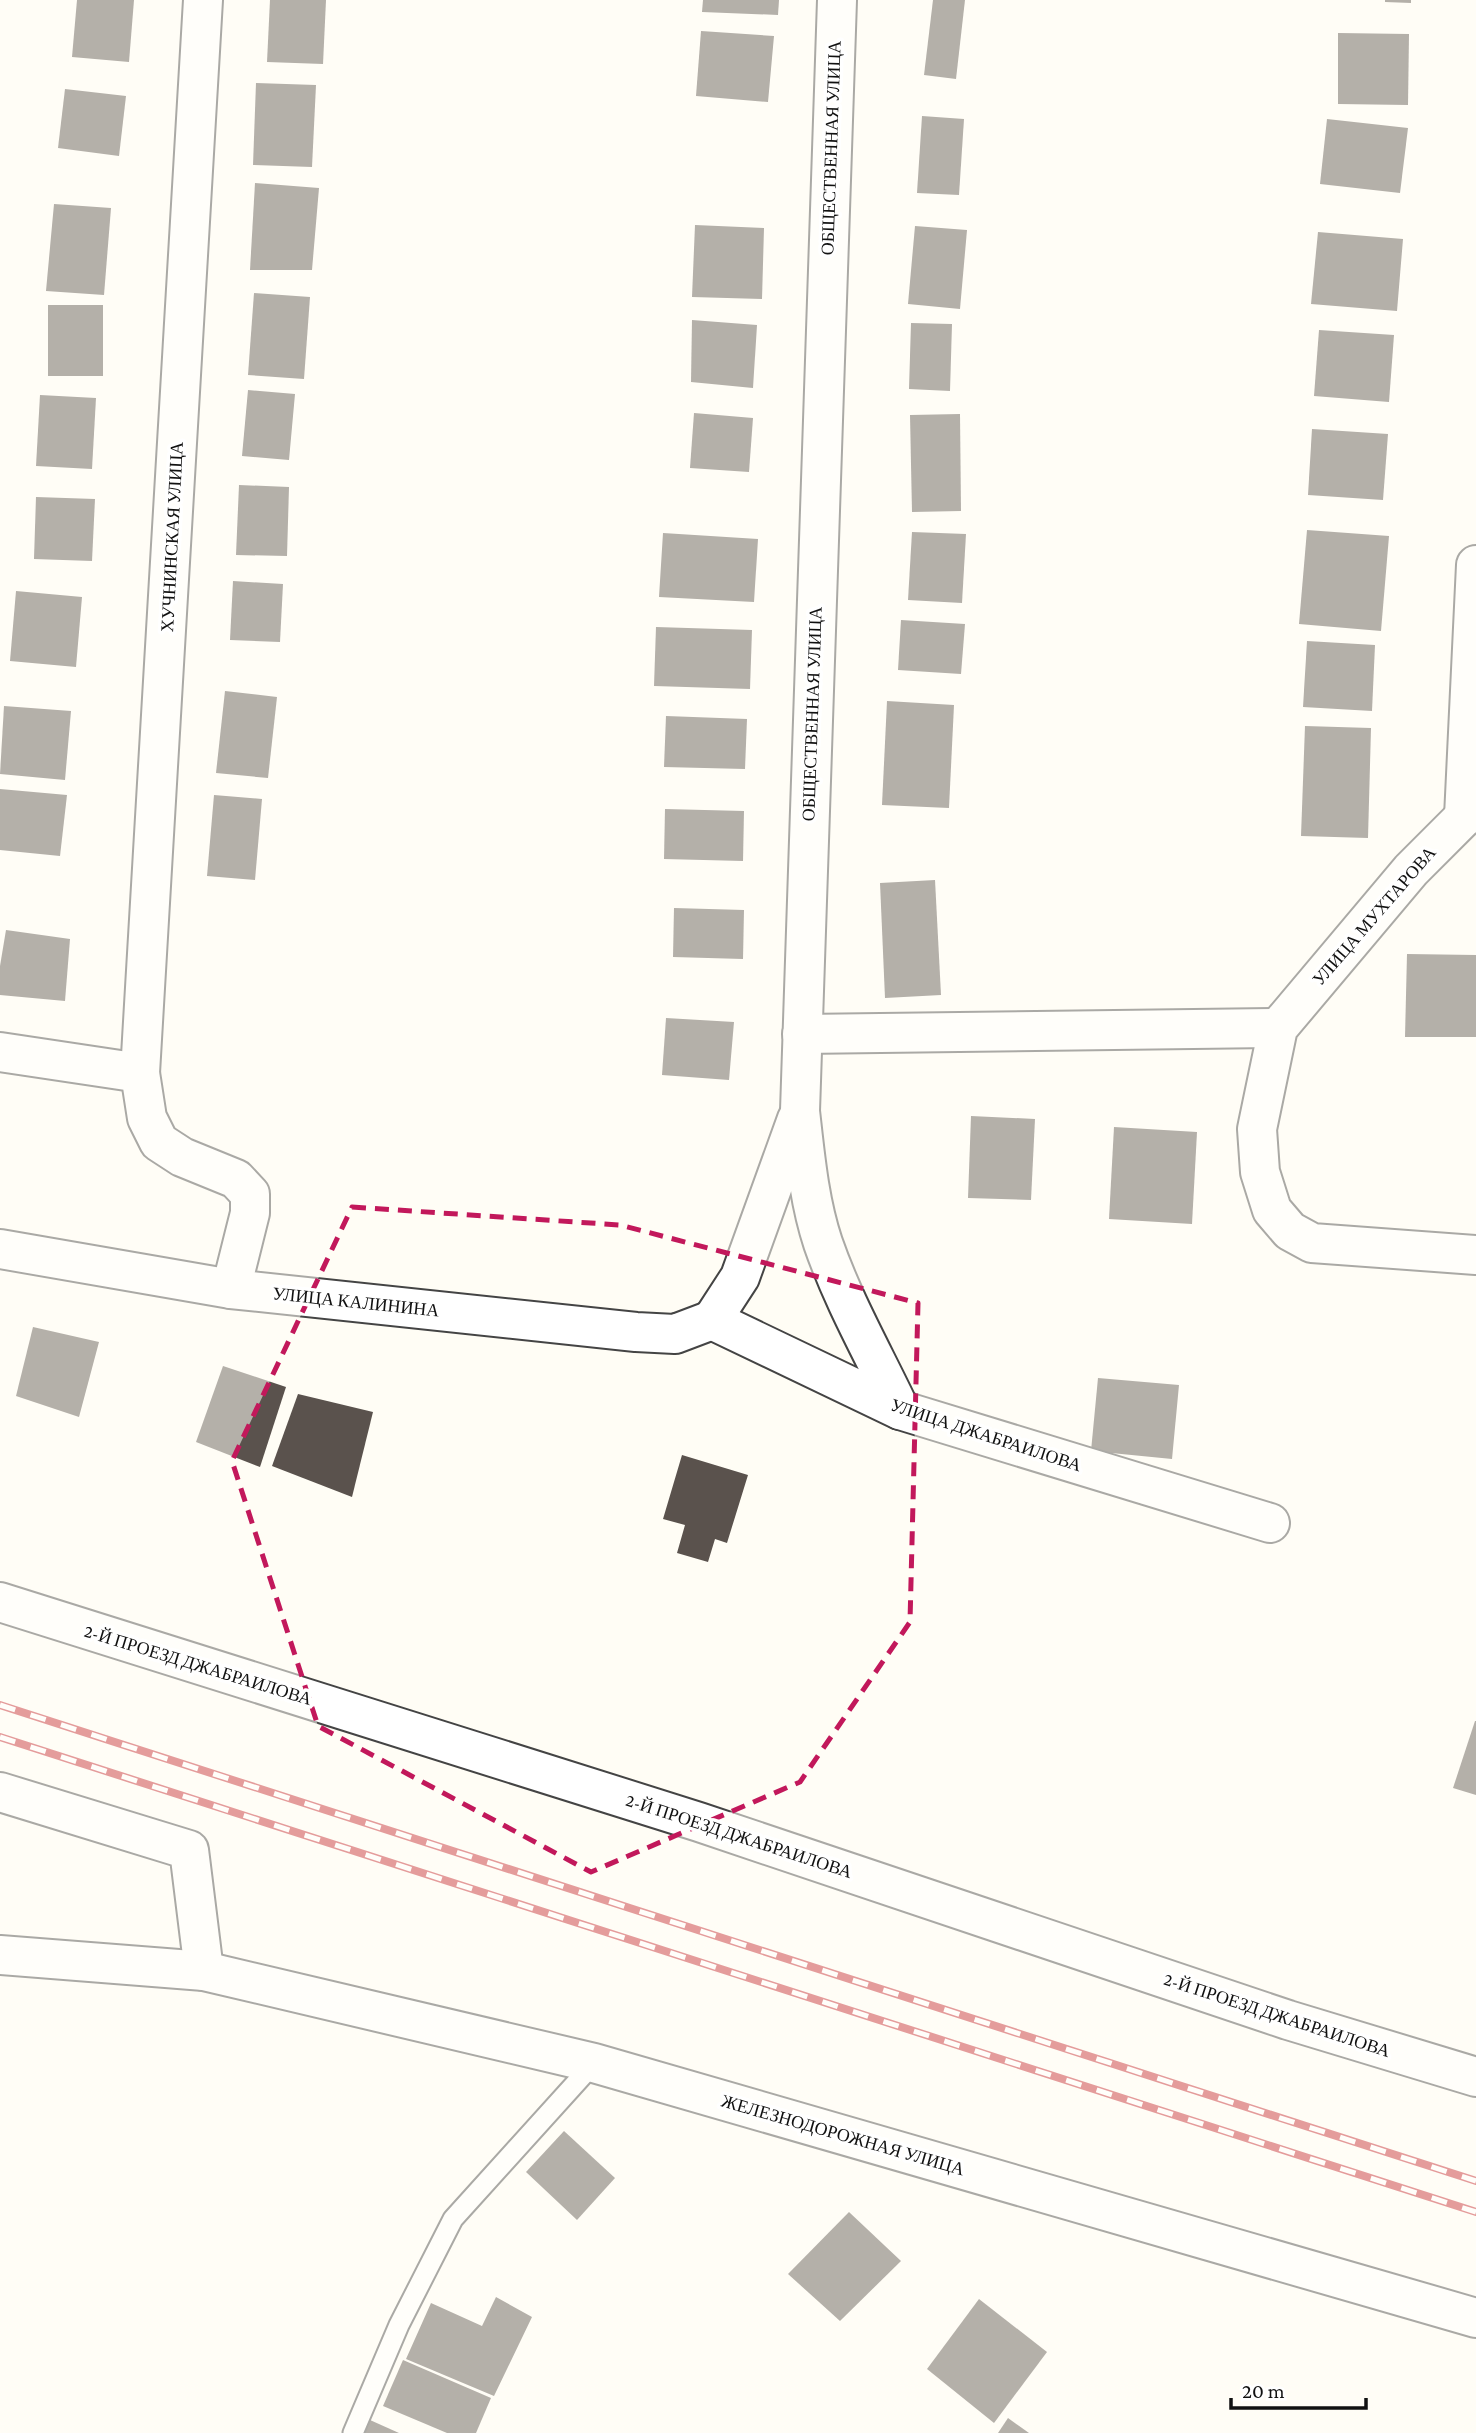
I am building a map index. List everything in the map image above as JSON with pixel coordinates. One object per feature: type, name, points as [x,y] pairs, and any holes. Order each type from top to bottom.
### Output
[{"type":"street","name":"ХУЧНИНСКАЯ УЛИЦА","points":[[203,0],[140,1073],[147,1118],[159,1142],[182,1157],[236,1179],[250,1194],[250,1213],[231,1289]]},
{"type":"street","name":"ОБЩЕСТВЕННАЯ УЛИЦА","points":[[836,0],[800,1111],[808,1180],[823,1243],[843,1292],[900,1410]]},
{"type":"street","points":[[1470,814],[1476,565]]},
{"type":"street","name":"УЛИЦА МУХТАРОВА","points":[[1278,1028],[1411,870],[1470,814]]},
{"type":"street","points":[[802,1034],[1278,1028],[1257,1129],[1260,1172],[1272,1210],[1290,1231],[1312,1243],[1476,1255]]},
{"type":"street","points":[[0,1052],[140,1073]]},
{"type":"street","points":[[712,1320],[740,1277],[800,1111]]},
{"type":"street","name":"УЛИЦА КАЛИНИНА","points":[[0,1249],[231,1289],[636,1332],[675,1334],[712,1320]]},
{"type":"street","name":"УЛИЦА ДЖАБРАИЛОВА","points":[[712,1320],[900,1410],[1270,1523]]},
{"type":"street","name":"2-Й ПРОЕЗД ДЖАБРАИЛОВА","points":[[0,1602],[699,1822],[1288,2020],[1476,2077]]},
{"type":"street","points":[[0,1792],[189,1850],[204,1971]]},
{"type":"street","name":"ЖЕЛЕЗНОДОРОЖНАЯ УЛИЦА","points":[[0,1955],[204,1971],[594,2063],[1476,2318]]},
{"type":"lane","points":[[353,2433],[399,2325],[453,2220],[594,2063]]},
{"type":"highlighted area","points":[[352,1207],[620,1225],[918,1303],[910,1622],[800,1782],[591,1872],[318,1726],[232,1461]]},
{"type":"building","points":[[77,0],[134,0],[129,62],[72,57]]},
{"type":"building","points":[[270,0],[326,0],[323,64],[267,62]]},
{"type":"building","points":[[703,0],[779,0],[778,15],[702,12]]},
{"type":"building","points":[[933,0],[965,0],[956,79],[924,75]]},
{"type":"building","points":[[1411,0],[1411,3],[1385,2]]},
{"type":"building","points":[[701,31],[774,36],[768,102],[696,96]]},
{"type":"building","points":[[1338,33],[1409,34],[1408,105],[1338,104]]},
{"type":"building","points":[[256,83],[316,85],[312,167],[253,165]]},
{"type":"building","points":[[65,89],[126,96],[119,156],[58,148]]},
{"type":"building","points":[[922,116],[964,119],[959,195],[917,193]]},
{"type":"building","points":[[1327,119],[1408,128],[1400,193],[1320,184]]},
{"type":"building","points":[[255,183],[319,188],[312,270],[250,270]]},
{"type":"building","points":[[54,204],[111,208],[104,295],[46,291]]},
{"type":"building","points":[[695,225],[764,228],[762,299],[692,297]]},
{"type":"building","points":[[915,226],[967,230],[960,309],[908,304]]},
{"type":"building","points":[[1318,232],[1403,239],[1397,311],[1311,304]]},
{"type":"building","points":[[254,293],[310,297],[304,379],[248,375]]},
{"type":"building","points":[[48,305],[103,305],[103,376],[48,376]]},
{"type":"building","points":[[692,320],[757,325],[753,388],[691,382]]},
{"type":"building","points":[[911,323],[952,324],[950,391],[909,389]]},
{"type":"building","points":[[1319,330],[1394,335],[1389,402],[1314,396]]},
{"type":"building","points":[[248,390],[295,394],[289,460],[242,456]]},
{"type":"building","points":[[40,395],[96,398],[92,469],[36,466]]},
{"type":"building","points":[[694,413],[753,418],[749,472],[690,468]]},
{"type":"building","points":[[960,414],[961,511],[912,512],[910,415]]},
{"type":"building","points":[[1312,429],[1388,434],[1383,500],[1308,495]]},
{"type":"building","points":[[239,485],[289,487],[287,556],[236,555]]},
{"type":"building","points":[[36,497],[95,499],[92,561],[34,559]]},
{"type":"building","points":[[1307,530],[1389,536],[1381,631],[1299,624]]},
{"type":"building","points":[[912,532],[966,534],[962,603],[908,600]]},
{"type":"building","points":[[663,533],[758,539],[754,602],[659,597]]},
{"type":"building","points":[[233,581],[283,584],[280,642],[230,640]]},
{"type":"building","points":[[16,591],[82,597],[76,667],[10,661]]},
{"type":"building","points":[[901,620],[965,624],[961,674],[898,670]]},
{"type":"building","points":[[656,627],[752,630],[750,689],[654,686]]},
{"type":"building","points":[[1307,641],[1375,645],[1372,711],[1303,707]]},
{"type":"building","points":[[225,691],[277,697],[268,778],[216,773]]},
{"type":"building","points":[[887,701],[954,705],[949,808],[882,805]]},
{"type":"building","points":[[4,706],[71,711],[65,780],[0,774]]},
{"type":"building","points":[[666,716],[747,719],[745,769],[664,767]]},
{"type":"building","points":[[1305,726],[1371,728],[1368,838],[1301,836]]},
{"type":"building","points":[[0,789],[67,795],[60,856],[0,850]]},
{"type":"building","points":[[214,795],[262,799],[255,880],[207,876]]},
{"type":"building","points":[[665,809],[744,811],[743,861],[664,859]]},
{"type":"building","points":[[935,880],[941,995],[885,998],[880,883]]},
{"type":"building","points":[[674,908],[744,910],[743,959],[673,957]]},
{"type":"building","points":[[6,930],[70,939],[65,1001],[0,995],[0,966]]},
{"type":"building","points":[[1407,954],[1476,955],[1476,1037],[1405,1037]]},
{"type":"building","points":[[666,1018],[734,1022],[729,1080],[662,1075]]},
{"type":"building","points":[[971,1116],[1035,1119],[1031,1200],[968,1198]]},
{"type":"building","points":[[1114,1127],[1197,1132],[1192,1224],[1109,1219]]},
{"type":"building","points":[[33,1327],[99,1342],[79,1417],[16,1396]]},
{"type":"building","points":[[223,1366],[286,1387],[260,1467],[196,1442]]},
{"type":"building","points":[[1098,1378],[1179,1385],[1172,1459],[1091,1451]]},
{"type":"building","points":[[298,1394],[373,1412],[352,1497],[272,1466]]},
{"type":"building","points":[[682,1455],[748,1475],[727,1543],[715,1539],[708,1562],[677,1553],[685,1525],[663,1519]]},
{"type":"building","points":[[1476,1721],[1476,1795],[1453,1788]]},
{"type":"building","points":[[564,2131],[615,2178],[577,2220],[526,2172]]},
{"type":"building","points":[[849,2212],[901,2261],[840,2321],[788,2274]]},
{"type":"building","points":[[496,2297],[532,2317],[494,2396],[406,2359],[431,2303],[482,2326]]},
{"type":"building","points":[[979,2299],[1047,2352],[994,2423],[927,2369]]},
{"type":"building","points":[[403,2360],[491,2398],[476,2433],[447,2433],[383,2406]]},
{"type":"building","points":[[1008,2418],[1029,2433],[998,2433]]},
{"type":"building","points":[[370,2420],[399,2433],[363,2433]]},
{"type":"railway","points":[[0,1705],[1476,2181]]},
{"type":"railway","points":[[0,1737],[1476,2212]]}]
